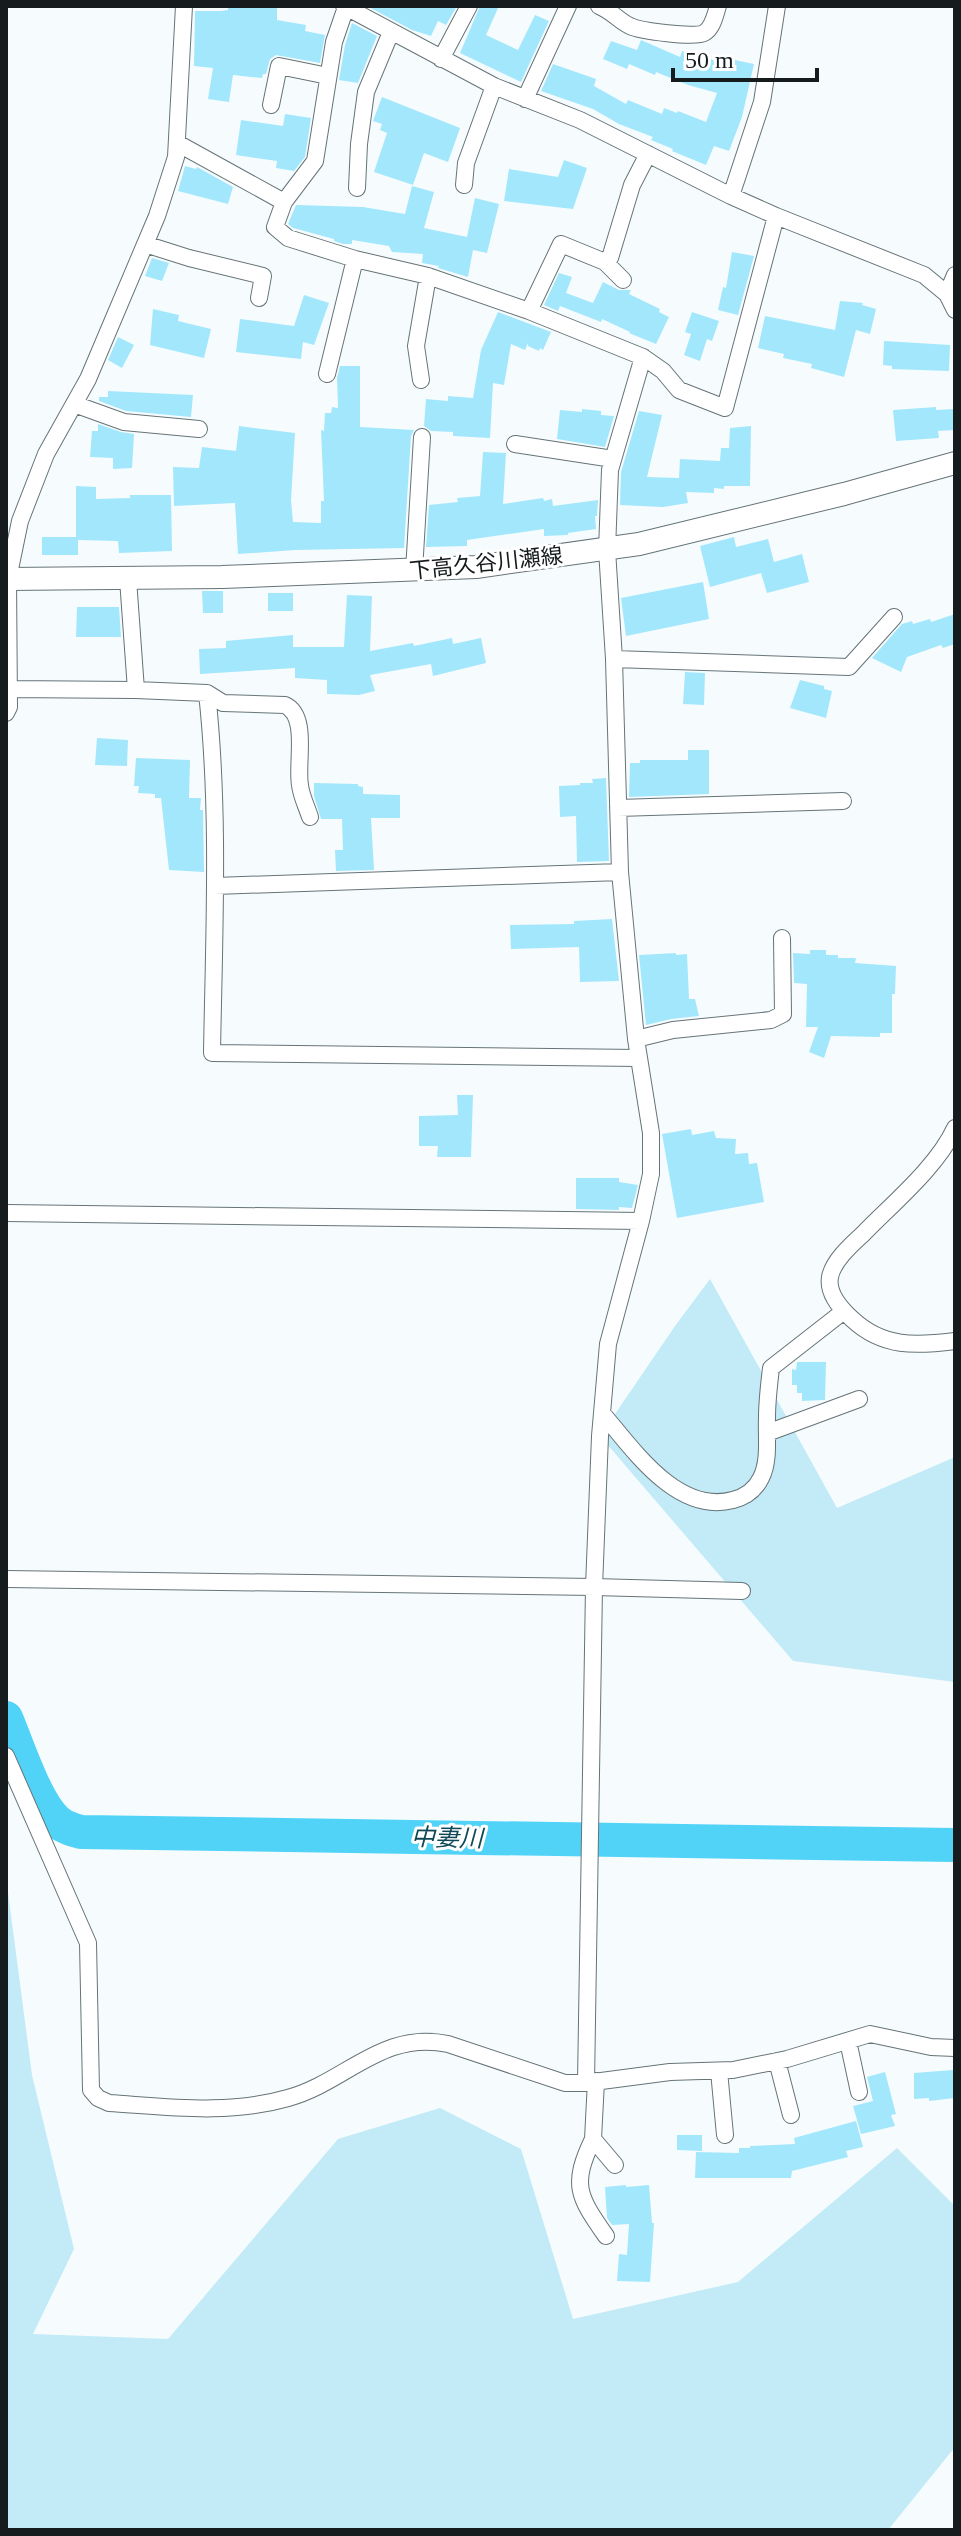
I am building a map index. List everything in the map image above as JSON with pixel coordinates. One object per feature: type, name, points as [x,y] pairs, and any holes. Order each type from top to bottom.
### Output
[{"type":"main road","name":"下高久谷川瀬線","points":[[7,579],[128,579],[476,567],[607,550],[730,524],[955,463]]},
{"type":"street","points":[[6,713],[9,707],[7,579],[20,521],[46,454],[88,379],[157,216],[176,157],[184,6]]},
{"type":"street","points":[[776,216],[725,408],[679,390],[663,371],[643,357],[529,311],[428,276],[355,259],[288,238],[275,227],[284,202],[315,161],[334,42],[345,6],[494,86],[580,120],[776,216],[924,275],[947,294],[955,310]]},
{"type":"street","points":[[441,59],[469,6]]},
{"type":"street","points":[[525,99],[568,6]]},
{"type":"street","points":[[599,6],[613,12],[630,26],[686,36],[702,34],[710,28],[718,6]]},
{"type":"street","points":[[731,196],[762,102],[777,6]]},
{"type":"street","points":[[357,188],[366,92],[391,32]]},
{"type":"street","points":[[271,105],[279,66],[328,76]]},
{"type":"street","points":[[464,185],[466,163],[494,86]]},
{"type":"street","points":[[177,143],[284,202]]},
{"type":"street","points":[[605,262],[610,258],[632,185],[648,154]]},
{"type":"street","points":[[145,244],[263,276],[259,298]]},
{"type":"street","points":[[529,311],[561,244],[605,262],[623,280]]},
{"type":"street","points":[[327,374],[355,259]]},
{"type":"street","points":[[947,294],[955,275]]},
{"type":"street","points":[[421,380],[416,346],[428,276]]},
{"type":"street","points":[[606,2236],[588,2210],[579,2188],[579,2174],[593,2139],[590,1840],[594,1587],[608,1344],[651,1174],[651,1133],[636,1039],[620,872],[614,659],[607,550],[610,470],[643,357]]},
{"type":"street","points":[[74,404],[124,422],[199,429]]},
{"type":"street","points":[[414,571],[422,437]]},
{"type":"street","points":[[515,444],[613,459]]},
{"type":"street","points":[[128,579],[136,690]]},
{"type":"street","points":[[614,659],[849,667],[894,617]]},
{"type":"street","points":[[8,689],[207,693],[223,703],[285,705],[292,709],[300,722],[300,786],[310,817]]},
{"type":"street","points":[[207,693],[211,730],[215,886],[212,1053],[639,1058]]},
{"type":"street","points":[[618,808],[843,801]]},
{"type":"street","points":[[215,886],[620,872]]},
{"type":"street","points":[[636,1039],[673,1030],[771,1020],[783,1014],[782,938]]},
{"type":"street","points":[[955,1128],[936,1158],[843,1254],[830,1276],[835,1300],[873,1335],[896,1344],[955,1341]]},
{"type":"street","points":[[6,1213],[641,1221]]},
{"type":"street","points":[[602,1413],[649,1468],[673,1488],[698,1499],[719,1503],[748,1495],[760,1481],[765,1468],[771,1368],[844,1311]]},
{"type":"street","points":[[767,1433],[859,1399]]},
{"type":"street","points":[[6,1579],[742,1591]]},
{"type":"street","points":[[6,1756],[88,1943],[91,2090],[109,2103],[212,2110],[263,2104],[311,2091],[389,2047],[411,2041],[431,2040],[448,2044],[565,2083],[670,2072],[719,2071],[777,2061],[870,2034],[931,2047],[955,2048]]},
{"type":"street","points":[[848,2041],[859,2092]]},
{"type":"street","points":[[777,2061],[791,2115]]},
{"type":"street","points":[[719,2071],[725,2135]]},
{"type":"street","points":[[593,2139],[615,2165]]},
{"type":"shaded area","points":[[710,1279],[837,1508],[955,1457],[955,1682],[793,1661],[600,1436]]},
{"type":"shaded area","points":[[6,1877],[32,2075],[74,2249],[33,2334],[168,2339],[338,2139],[440,2108],[521,2149],[573,2319],[738,2282],[897,2148],[955,2206],[955,2447],[888,2530],[6,2530]]},
{"type":"building","points":[[228,6],[277,6],[277,20],[306,25],[305,31],[325,35],[320,63],[276,55],[270,59],[262,78],[233,75],[229,102],[208,99],[213,68],[194,66],[195,11],[228,10]]},
{"type":"building","points":[[367,6],[457,6],[446,25],[438,21],[431,36],[412,30]]},
{"type":"building","points":[[480,6],[499,6],[486,35],[518,50],[535,15],[549,21],[521,82],[460,53]]},
{"type":"building","points":[[352,23],[377,36],[358,83],[339,80]]},
{"type":"building","points":[[641,40],[680,57],[682,51],[729,64],[730,59],[754,64],[742,117],[729,151],[714,146],[706,165],[672,151],[651,140],[653,137],[619,124],[593,109],[541,91],[553,64],[596,79],[594,86],[626,104],[628,100],[662,114],[664,108],[678,111],[706,122],[717,93],[629,64],[627,69],[603,59],[611,41],[637,50]]},
{"type":"building","points":[[382,97],[460,128],[448,162],[424,153],[413,185],[374,172],[387,133],[380,130],[382,124],[373,121]]},
{"type":"building","points":[[285,114],[311,118],[305,157],[294,171],[276,168],[277,161],[236,155],[241,120],[283,126]]},
{"type":"building","points":[[564,160],[587,168],[573,209],[504,201],[509,169],[558,177]]},
{"type":"building","points":[[185,166],[197,167],[233,187],[228,204],[178,191]]},
{"type":"building","points":[[412,186],[434,192],[424,228],[467,237],[475,198],[499,204],[487,253],[473,250],[468,277],[422,263],[423,254],[392,252],[389,246],[352,240],[352,244],[343,244],[288,224],[296,205],[363,207],[405,214]]},
{"type":"building","points":[[732,252],[754,256],[738,315],[718,310],[723,287],[726,288]]},
{"type":"building","points":[[152,258],[169,263],[162,281],[145,276]]},
{"type":"building","points":[[559,273],[572,277],[566,293],[593,303],[603,282],[619,290],[631,290],[629,294],[660,309],[659,312],[669,317],[656,344],[602,319],[601,322],[560,306],[558,311],[544,305]]},
{"type":"building","points":[[304,295],[329,303],[314,345],[303,342],[301,359],[236,352],[240,319],[294,326]]},
{"type":"building","points":[[840,301],[863,303],[876,309],[870,334],[856,330],[844,377],[811,368],[812,364],[783,358],[784,354],[758,348],[765,316],[835,330]]},
{"type":"building","points":[[153,309],[179,315],[178,321],[211,329],[204,358],[150,345]]},
{"type":"building","points":[[498,312],[551,332],[543,350],[528,346],[528,343],[525,350],[511,344],[504,385],[493,383],[490,438],[431,431],[424,426],[426,399],[448,401],[448,396],[473,398],[481,350]]},
{"type":"building","points":[[692,312],[719,321],[712,341],[707,339],[700,361],[684,355],[691,334],[685,332]]},
{"type":"building","points":[[118,337],[134,345],[122,368],[108,360]]},
{"type":"building","points":[[884,341],[950,345],[949,371],[892,369],[892,366],[883,365]]},
{"type":"building","points":[[340,366],[360,366],[360,427],[414,430],[411,436],[404,548],[238,554],[235,503],[174,506],[173,467],[199,468],[202,447],[236,451],[239,426],[295,433],[291,500],[293,522],[321,523],[321,501],[324,501],[321,430],[324,431],[325,413],[331,413],[332,407],[338,408],[337,378]]},
{"type":"building","points":[[108,391],[193,395],[191,417],[126,411],[99,401],[99,397],[108,397]]},
{"type":"building","points":[[936,407],[936,410],[954,409],[955,430],[938,431],[939,438],[896,441],[893,410]]},
{"type":"building","points":[[582,409],[614,416],[605,447],[557,439],[560,410],[582,412]]},
{"type":"building","points":[[639,411],[662,415],[647,477],[679,478],[680,459],[720,461],[721,448],[729,448],[730,428],[751,426],[750,486],[724,486],[724,489],[714,488],[714,493],[686,492],[688,503],[663,507],[620,505],[621,472]]},
{"type":"building","points":[[98,424],[134,434],[132,468],[113,469],[113,458],[90,457],[92,431],[98,431]]},
{"type":"building","points":[[483,452],[506,453],[503,504],[543,498],[544,501],[552,499],[553,506],[598,500],[596,529],[544,536],[544,529],[467,540],[467,546],[426,547],[429,505],[480,496]]},
{"type":"building","points":[[76,486],[96,487],[96,499],[171,495],[172,551],[119,553],[118,541],[78,540],[78,555],[42,555],[42,537],[76,537]]},
{"type":"building","points":[[734,537],[736,547],[768,539],[774,562],[802,554],[809,582],[767,593],[761,573],[710,587],[700,546]]},
{"type":"building","points":[[703,582],[709,619],[626,636],[621,598]]},
{"type":"building","points":[[202,591],[223,591],[223,613],[203,613]]},
{"type":"building","points":[[268,593],[293,593],[293,611],[268,611]]},
{"type":"building","points":[[347,595],[372,596],[370,651],[452,638],[453,644],[481,638],[486,663],[433,676],[431,664],[370,675],[375,691],[359,695],[327,694],[327,680],[295,678],[295,668],[200,674],[199,649],[226,648],[226,641],[293,635],[293,647],[344,647]]},
{"type":"building","points":[[77,607],[119,607],[121,637],[76,637]]},
{"type":"building","points":[[955,614],[955,644],[943,648],[941,645],[907,657],[901,672],[872,658],[902,624],[930,619],[931,622]]},
{"type":"building","points":[[685,672],[705,673],[704,705],[683,704]]},
{"type":"building","points":[[800,680],[832,691],[826,718],[790,708]]},
{"type":"building","points":[[97,738],[128,740],[127,766],[95,765]]},
{"type":"building","points":[[688,750],[709,750],[709,794],[629,797],[630,763],[640,763],[640,760],[688,760]]},
{"type":"building","points":[[136,758],[190,760],[189,798],[201,798],[200,810],[203,810],[204,872],[169,870],[161,798],[155,798],[155,794],[138,793],[139,786],[134,786]]},
{"type":"building","points":[[606,778],[609,861],[577,862],[576,816],[560,817],[559,786],[593,783],[592,779]]},
{"type":"building","points":[[314,783],[358,784],[363,787],[363,794],[400,795],[400,818],[371,818],[374,870],[336,871],[335,850],[343,850],[342,819],[321,819],[314,796]]},
{"type":"building","points":[[612,919],[619,981],[580,982],[579,947],[511,949],[510,925],[574,924],[574,921]]},
{"type":"building","points":[[810,950],[826,950],[826,955],[838,955],[838,958],[856,958],[855,963],[896,966],[892,1033],[880,1033],[880,1037],[831,1036],[824,1058],[809,1052],[818,1027],[806,1027],[807,984],[794,983],[793,953],[810,954]]},
{"type":"building","points":[[687,954],[689,999],[695,999],[699,1016],[646,1025],[639,955]]},
{"type":"building","points":[[457,1095],[473,1095],[471,1157],[437,1157],[438,1146],[419,1146],[419,1116],[458,1115]]},
{"type":"building","points":[[691,1129],[692,1135],[714,1131],[716,1138],[736,1139],[735,1154],[748,1153],[749,1164],[757,1163],[764,1202],[677,1218],[662,1134]]},
{"type":"building","points":[[576,1178],[619,1178],[619,1182],[638,1185],[632,1208],[576,1209]]},
{"type":"building","points":[[797,1362],[826,1362],[825,1400],[802,1401],[797,1385],[792,1385],[792,1369],[796,1370]]},
{"type":"building","points":[[953,2070],[955,2098],[914,2099],[914,2073]]},
{"type":"building","points":[[885,2072],[896,2114],[891,2115],[895,2126],[861,2134],[853,2106],[873,2101],[867,2077]]},
{"type":"building","points":[[856,2121],[863,2147],[846,2151],[848,2157],[792,2171],[791,2178],[695,2178],[696,2152],[739,2153],[739,2148],[750,2146],[795,2144],[794,2138]]},
{"type":"building","points":[[677,2135],[702,2135],[702,2151],[677,2150]]},
{"type":"building","points":[[649,2185],[654,2223],[650,2282],[617,2281],[619,2254],[627,2255],[629,2224],[612,2225],[607,2218],[605,2187]]},
{"type":"waterway","name":"中妻川","points":[[6,1718],[42,1802],[61,1824],[81,1832],[955,1845]]}]
